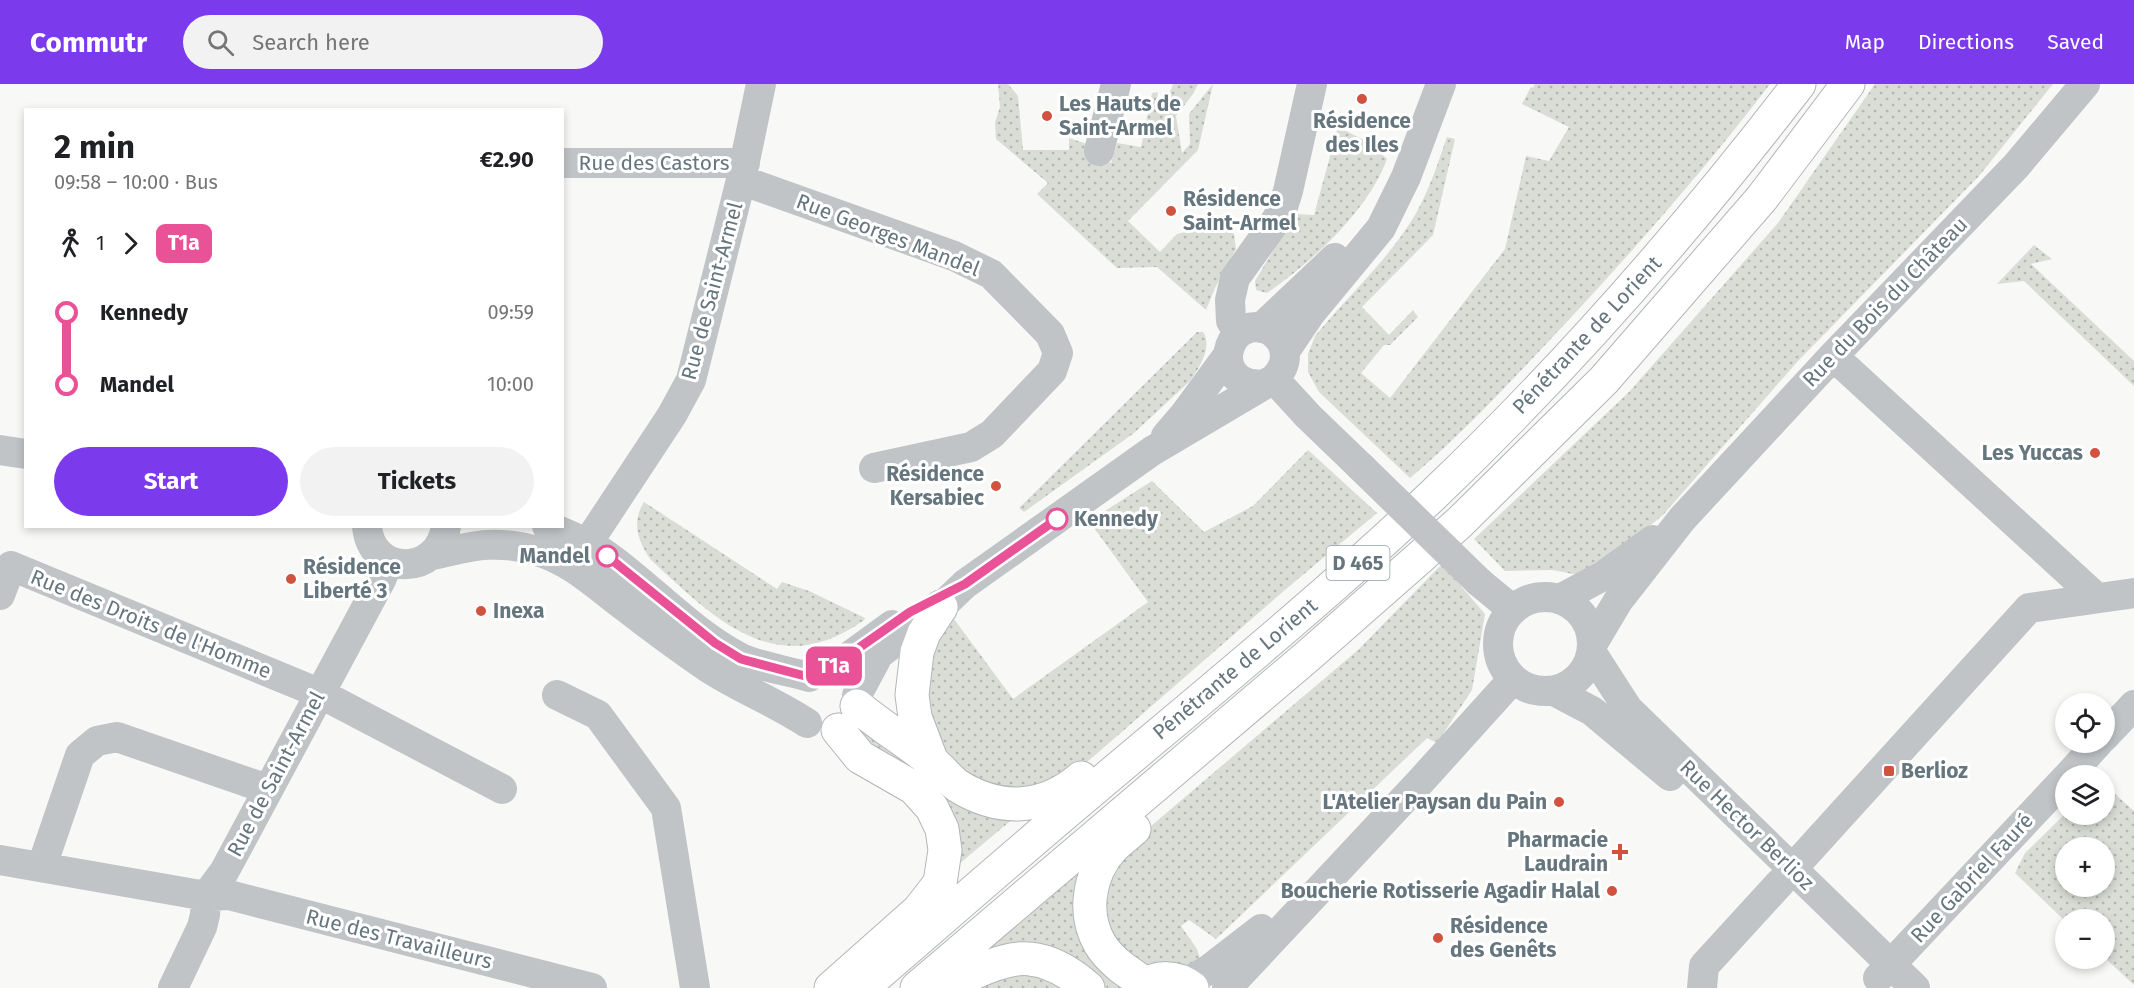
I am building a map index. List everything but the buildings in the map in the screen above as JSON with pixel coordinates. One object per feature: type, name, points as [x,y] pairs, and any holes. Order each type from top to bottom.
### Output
[{"type":"main road","name":"Pénétrante de Lorient","points":[[862,988],[1286,627],[1432,496],[1521,408],[1655,262],[1732,171],[1799,84]]},
{"type":"main road","name":"Pénétrante de Lorient","points":[[917,988],[1459,524],[1604,380],[1762,198],[1848,84]]},
{"type":"main road","points":[[840,713],[880,725],[932,762],[958,785],[988,799],[1013,805],[1044,801],[1076,783],[1276,610],[1521,408]]},
{"type":"main road","points":[[1189,985],[1170,978],[1160,978],[1144,986],[1112,959],[1100,944],[1092,924],[1090,903],[1092,883],[1100,866],[1113,848],[1310,677],[1459,524]]},
{"type":"main road","points":[[932,762],[915,717],[912,695],[917,652],[924,633],[941,607]]},
{"type":"main road","points":[[831,988],[919,910],[940,882],[945,850],[942,829],[932,807],[914,788],[860,757],[840,713]]},
{"type":"main road","points":[[948,988],[957,981],[984,969],[1028,958],[1046,962],[1078,979],[1088,988]]},
{"type":"street","name":"Rue de Saint-Armel","points":[[587,544],[672,415],[691,380],[743,171],[761,84]]},
{"type":"street","points":[[1099,151],[1116,84]]},
{"type":"street","points":[[1312,84],[1282,210],[1235,278],[1230,300],[1232,321],[1243,339],[1233,372],[1247,384],[1270,382],[1479,582],[1513,610]]},
{"type":"street","points":[[840,713],[879,654],[941,607],[965,584],[1152,451],[1270,382],[1284,367],[1286,351],[1310,314],[1381,228],[1406,177],[1441,84]]},
{"type":"street","name":"Rue du Bois du Château","points":[[1592,648],[1618,601],[1682,519],[1833,356],[2016,166],[2085,84]]},
{"type":"street","name":"Rue des Castors","points":[[564,163],[743,171]]},
{"type":"street","name":"Rue Georges Mandel","points":[[743,171],[954,256],[991,274],[1050,334],[1058,352],[1052,371],[992,434],[971,447],[874,468]]},
{"type":"street","points":[[1152,451],[1184,415],[1243,339],[1370,227],[1406,177]]},
{"type":"street","points":[[1243,339],[1270,330],[1283,343],[1286,351]]},
{"type":"street","points":[[1833,356],[2097,598]]},
{"type":"street","points":[[0,450],[24,454]]},
{"type":"street","name":"Rue du Bois du Château","points":[[1560,599],[1603,576],[1682,519]]},
{"type":"street","points":[[368,528],[372,545],[379,555],[389,561],[412,565],[433,555],[466,546],[494,544],[529,549],[555,558],[710,669],[784,708],[840,713]]},
{"type":"street","points":[[433,555],[443,543],[446,528]]},
{"type":"street","points":[[551,528],[607,556],[690,624],[741,659],[819,674],[839,673],[847,678],[853,686],[840,713]]},
{"type":"street","name":"Rue de Saint-Armel","points":[[173,988],[202,927],[206,896],[219,881],[381,580],[389,561]]},
{"type":"street","name":"Rue des Droits de l'Homme","points":[[0,595],[11,566],[319,693]]},
{"type":"street","points":[[840,713],[801,715],[798,694],[802,685],[910,612],[965,584]]},
{"type":"street","points":[[1702,988],[1704,966],[2030,608],[2134,593]]},
{"type":"street","points":[[1547,597],[1560,599],[1573,606],[1583,616],[1590,629],[1592,648],[1587,666],[1579,678],[1568,686],[1554,691],[1539,691],[1525,687],[1513,679],[1502,663],[1498,644],[1499,632],[1504,620],[1523,602],[1547,597]]},
{"type":"street","name":"Rue Hector Berlioz","points":[[1592,648],[1628,709],[1886,977],[1915,988]]},
{"type":"street","points":[[1227,988],[1513,679]]},
{"type":"street","name":"Rue Hector Berlioz","points":[[1554,691],[1592,711],[1786,875]]},
{"type":"street","points":[[319,693],[502,789]]},
{"type":"street","points":[[557,695],[598,715],[666,808],[695,988]]},
{"type":"street","points":[[2115,725],[2134,705]]},
{"type":"street","points":[[42,866],[80,755],[97,741],[117,737],[267,789]]},
{"type":"street","name":"Rue Gabriel Fauré","points":[[2078,765],[2089,753]]},
{"type":"street","name":"Rue Gabriel Fauré","points":[[1886,977],[2055,790]]},
{"type":"street","points":[[1189,985],[1233,952],[1349,856]]},
{"type":"street","name":"Rue des Travailleurs","points":[[0,860],[206,896],[229,895],[538,981],[592,988]]},
{"type":"shaded area","points":[[998,84],[1008,84],[1018,96],[1023,150],[1069,150],[1069,138],[1093,146],[1090,157],[1111,163],[1117,143],[1141,147],[1152,93],[1158,92],[1156,109],[1163,113],[1173,84],[1198,84],[1176,116],[1182,153],[1190,144],[1189,114],[1213,84],[1198,150],[1128,221],[1160,252],[1177,234],[1223,225],[1234,234],[1236,249],[1206,310],[1157,267],[1117,268],[1037,194],[1048,183],[996,139],[995,123],[1000,107]]},
{"type":"shaded area","points":[[1535,84],[1770,84],[1695,178],[1589,298],[1488,405],[1410,478],[1319,392],[1308,372],[1308,354],[1315,336],[1381,262],[1405,231],[1425,196],[1447,137],[1455,139],[1433,235],[1362,307],[1389,335],[1413,310],[1418,317],[1390,345],[1384,345],[1361,373],[1390,398],[1505,249],[1526,156],[1549,161],[1569,127],[1522,104]]},
{"type":"shaded area","points":[[1875,84],[2053,84],[1979,176],[1798,361],[1663,515],[1588,577],[1553,570],[1505,571],[1474,539],[1629,392],[1778,223]]},
{"type":"shaded area","points":[[1338,127],[1366,141],[1387,159],[1378,178],[1367,198],[1353,216],[1320,251],[1267,293],[1256,290],[1255,281],[1295,214],[1314,215]]},
{"type":"shaded area","points":[[2034,245],[2052,259],[2031,264],[2134,361],[2134,386],[2024,281],[1997,284]]},
{"type":"shaded area","points":[[1197,332],[1203,332],[1206,338],[1206,350],[1201,364],[1190,381],[1134,433],[1024,512],[1019,508]]},
{"type":"shaded area","points":[[1308,450],[1377,513],[1093,757],[1075,771],[1032,793],[981,787],[945,758],[924,715],[933,637],[953,611],[956,617],[954,619],[1013,699],[1148,602],[1089,521],[1152,481],[1204,532],[1253,506]]},
{"type":"shaded area","points":[[644,502],[777,589],[782,582],[809,591],[865,618],[864,620],[832,638],[803,646],[775,644],[749,636],[724,622],[699,603],[651,560],[640,539],[637,524]]},
{"type":"shaded area","points":[[1442,564],[1485,614],[1472,690],[1437,743],[1427,738],[1216,939],[1189,920],[1181,926],[1197,949],[1203,968],[1167,970],[1134,963],[1099,919],[1101,887],[1131,843],[1358,650]]},
{"type":"shaded area","points":[[866,722],[1014,818],[953,869],[951,837],[855,734]]},
{"type":"shaded area","points":[[2115,794],[2134,811],[2134,985],[2115,967],[2115,909],[2055,909],[2055,911],[2015,873],[2025,853],[2055,824],[2115,825]]},
{"type":"shaded area","points":[[1084,863],[1127,988],[1107,988],[1074,960],[973,957]]},
{"type":"shaded area","points":[[1031,972],[1076,988],[974,988],[997,976]]},
{"type":"bus line","name":"T1a","points":[[607,556],[690,624],[741,659],[809,677],[819,672],[829,671],[910,612],[965,584],[1057,519]]},
{"type":"place","name":"Résidence des Iles","points":[[1362,99]]},
{"type":"place","name":"Les Hauts de Saint-Armel","points":[[1047,116]]},
{"type":"place","name":"Résidence Saint-Armel","points":[[1171,211]]},
{"type":"place","name":"Les Yuccas","points":[[2095,453]]},
{"type":"place","name":"Résidence Kersabiec","points":[[996,486]]},
{"type":"place","name":"Kennedy","points":[[1057,519]]},
{"type":"place","name":"Mandel","points":[[607,556]]},
{"type":"place","name":"Résidence Liberté 3","points":[[291,579]]},
{"type":"place","name":"Inexa","points":[[481,611]]},
{"type":"place","name":"Berlioz","points":[[1889,771]]},
{"type":"place","name":"L'Atelier Paysan du Pain","points":[[1559,802]]},
{"type":"place","name":"Pharmacie Laudrain","points":[[1620,852]]},
{"type":"place","name":"Boucherie Rotisserie Agadir Halal","points":[[1612,891]]},
{"type":"place","name":"Résidence des Genêts","points":[[1438,938]]}]
